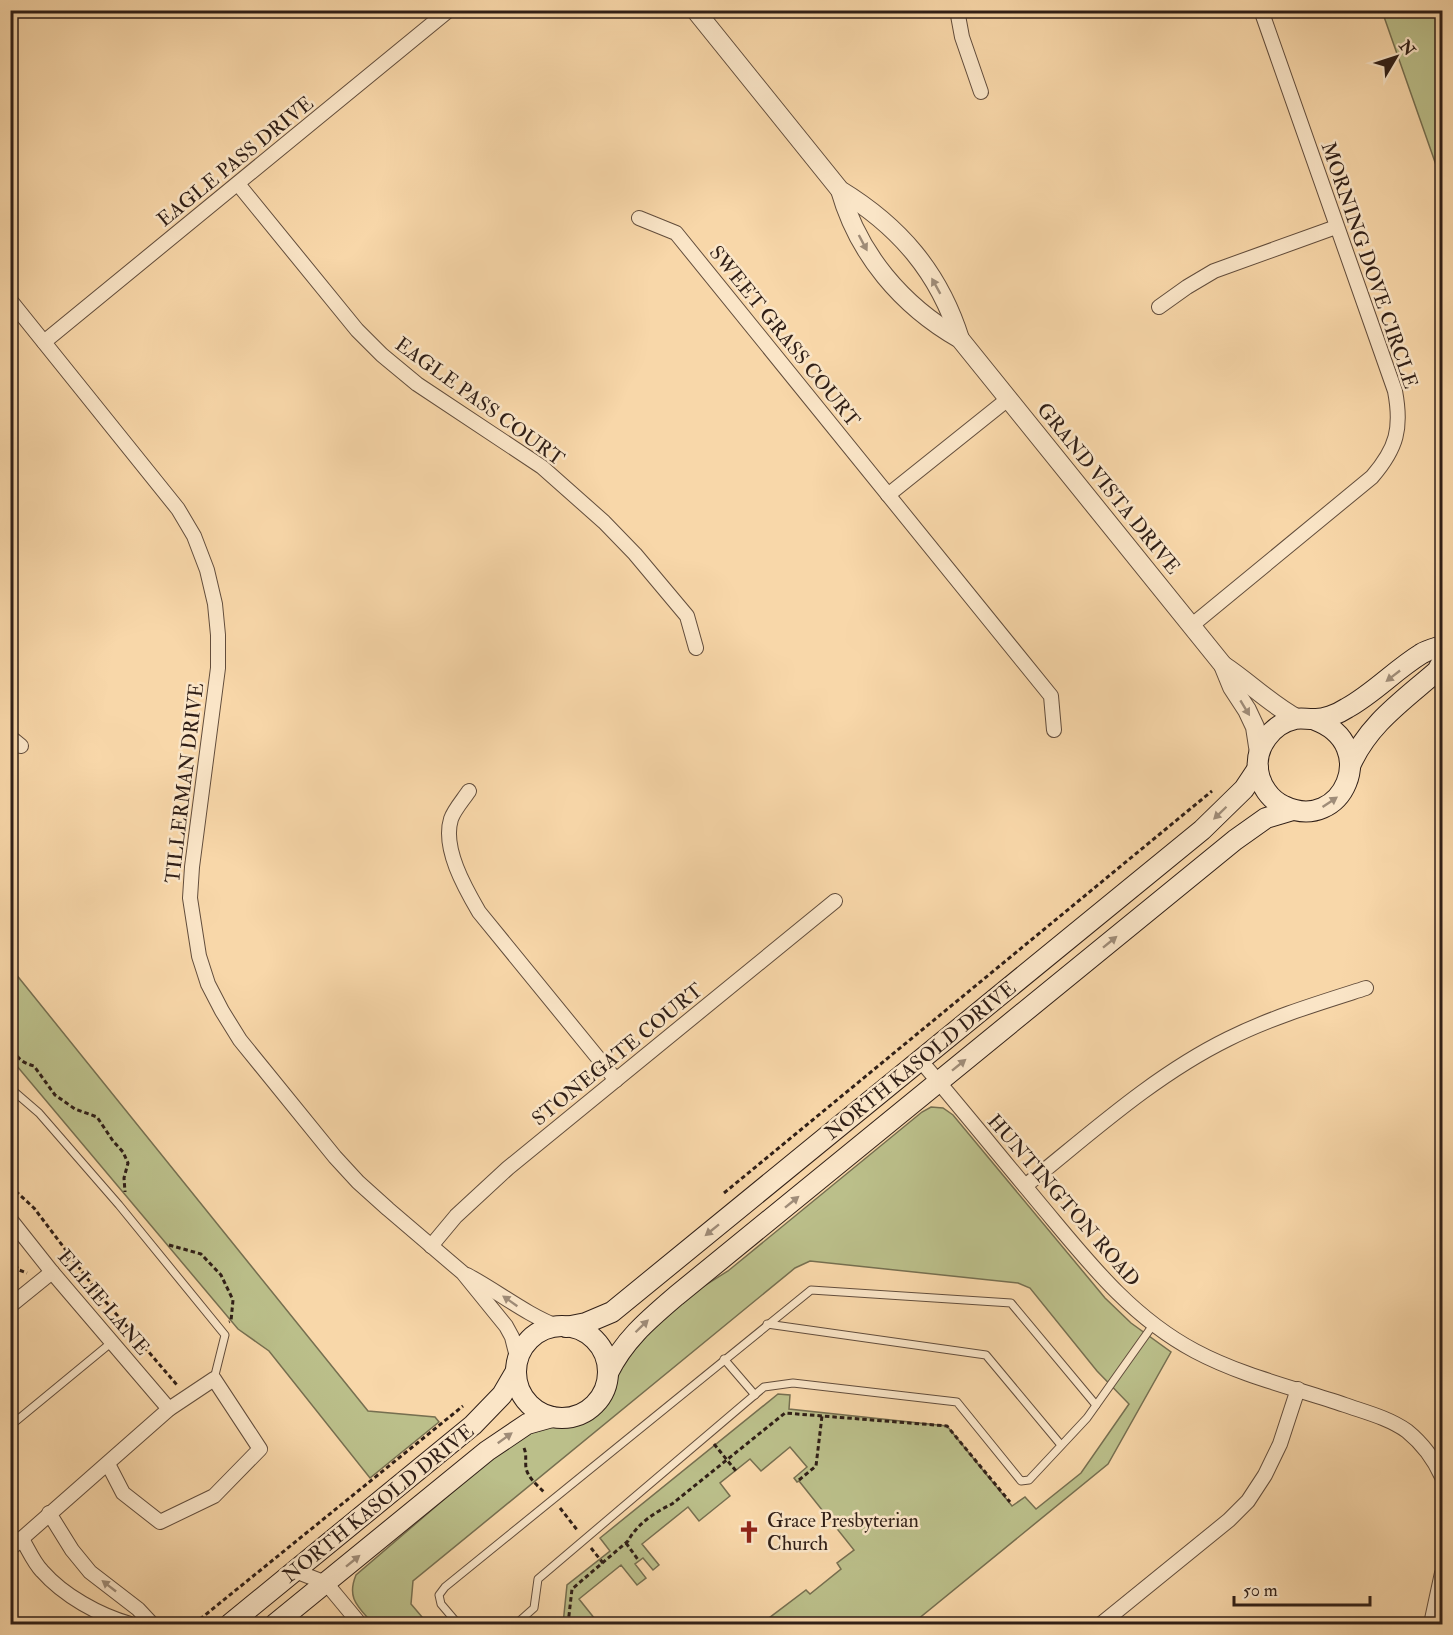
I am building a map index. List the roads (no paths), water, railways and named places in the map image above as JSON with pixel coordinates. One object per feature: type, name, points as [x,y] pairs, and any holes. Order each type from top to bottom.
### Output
[{"type":"main road","points":[[1443,646],[1422,653],[1344,710],[1289,721],[1273,730],[1262,744],[1259,761],[1260,778],[1269,795],[1284,807],[1293,810],[1310,811],[1332,802],[1343,789],[1350,766],[1363,740],[1374,727],[1437,671],[1443,662]]},
{"type":"main road","points":[[1306,719],[1327,724],[1337,732],[1349,753],[1350,766]]},
{"type":"main road","name":"NORTH KASOLD DRIVE","points":[[562,1327],[586,1323],[612,1312],[1202,830],[1244,789],[1259,761]]},
{"type":"main road","name":"NORTH KASOLD DRIVE","points":[[608,1373],[621,1348],[656,1313],[1244,832],[1266,818],[1293,810]]},
{"type":"main road","points":[[562,1327],[579,1330],[596,1342],[606,1360],[608,1373],[603,1391],[593,1406],[571,1417],[552,1417],[542,1413],[526,1400],[520,1391],[517,1366],[523,1348],[532,1337],[545,1330],[562,1327]]},
{"type":"main road","name":"NORTH KASOLD DRIVE","points":[[230,1624],[473,1425],[502,1395],[517,1366]]},
{"type":"main road","name":"NORTH KASOLD DRIVE","points":[[275,1624],[512,1433],[527,1424],[552,1417]]},
{"type":"street","points":[[10,15],[16,10]]},
{"type":"street","name":"EAGLE PASS DRIVE","points":[[44,342],[449,10]]},
{"type":"street","name":"GRAND VISTA DRIVE","points":[[695,10],[840,190],[858,201],[915,251],[952,316],[960,339],[1223,665],[1244,679],[1278,708],[1306,719]]},
{"type":"street","points":[[957,10],[962,38],[981,92]]},
{"type":"street","name":"MORNING DOVE CIRCLE","points":[[1191,626],[1372,477],[1385,462],[1394,445],[1398,428],[1399,410],[1395,391],[1261,10]]},
{"type":"street","name":"EAGLE PASS COURT","points":[[238,184],[357,330],[382,355],[417,384],[542,466],[612,530],[687,616],[696,648]]},
{"type":"street","name":"GRAND VISTA DRIVE","points":[[840,190],[846,212],[883,276],[940,328],[960,339]]},
{"type":"street","name":"SWEET GRASS COURT","points":[[639,218],[676,233],[1051,696],[1054,730]]},
{"type":"street","points":[[1159,307],[1187,287],[1214,272],[1336,227]]},
{"type":"street","name":"TILLERMAN DRIVE","points":[[10,300],[178,509],[194,536],[207,570],[215,604],[218,668],[193,855],[190,898],[199,956],[208,984],[240,1040],[335,1157],[388,1209],[463,1273],[506,1326],[512,1337],[517,1366]]},
{"type":"street","points":[[888,495],[1008,399]]},
{"type":"street","name":"GRAND VISTA DRIVE","points":[[1223,665],[1232,687],[1255,727],[1259,761]]},
{"type":"street","points":[[469,791],[451,819],[449,837],[455,864],[465,888],[479,912],[616,1080]]},
{"type":"street","name":"STONEGATE COURT","points":[[430,1245],[481,1192],[835,901]]},
{"type":"street","points":[[1025,1186],[1135,1097],[1189,1061],[1228,1039],[1288,1012],[1366,988]]},
{"type":"street","name":"HUNTINGTON ROAD","points":[[920,1060],[1104,1281],[1153,1325],[1176,1341],[1205,1356],[1382,1418],[1406,1430],[1423,1445],[1443,1478]]},
{"type":"street","name":"ELLIE LANE","points":[[10,1219],[52,1272],[169,1409]]},
{"type":"street","points":[[10,1306],[52,1272]]},
{"type":"street","name":"TILLERMAN DRIVE","points":[[463,1273],[492,1288],[527,1313],[562,1327]]},
{"type":"street","points":[[10,1549],[169,1409],[214,1379],[260,1449],[213,1496],[160,1522],[123,1493],[108,1464]]},
{"type":"street","points":[[1101,1624],[1229,1520],[1248,1501],[1265,1475],[1280,1444],[1298,1389]]},
{"type":"street","points":[[50,1513],[72,1550],[90,1572],[138,1609],[152,1624]]},
{"type":"street","points":[[22,1539],[41,1571],[71,1597],[118,1621],[130,1624]]},
{"type":"street","points":[[295,1571],[326,1583],[360,1624]]},
{"type":"street","points":[[1431,1624],[1443,1573]]},
{"type":"lane","points":[[10,1088],[39,1113],[119,1205],[221,1329],[225,1335],[214,1379]]},
{"type":"lane","points":[[458,1624],[441,1604],[439,1595],[445,1587],[811,1290],[1011,1304],[1096,1406]]},
{"type":"lane","points":[[767,1324],[986,1355],[1061,1445]]},
{"type":"lane","points":[[516,1624],[534,1608],[538,1580],[764,1387],[793,1383],[957,1402],[1021,1481],[1029,1480],[1096,1406],[1153,1325]]},
{"type":"lane","points":[[10,1426],[112,1342]]},
{"type":"lane","points":[[724,1359],[755,1395]]},
{"type":"place","name":"Grace Presbyterian Church","points":[[749,1532]]}]
